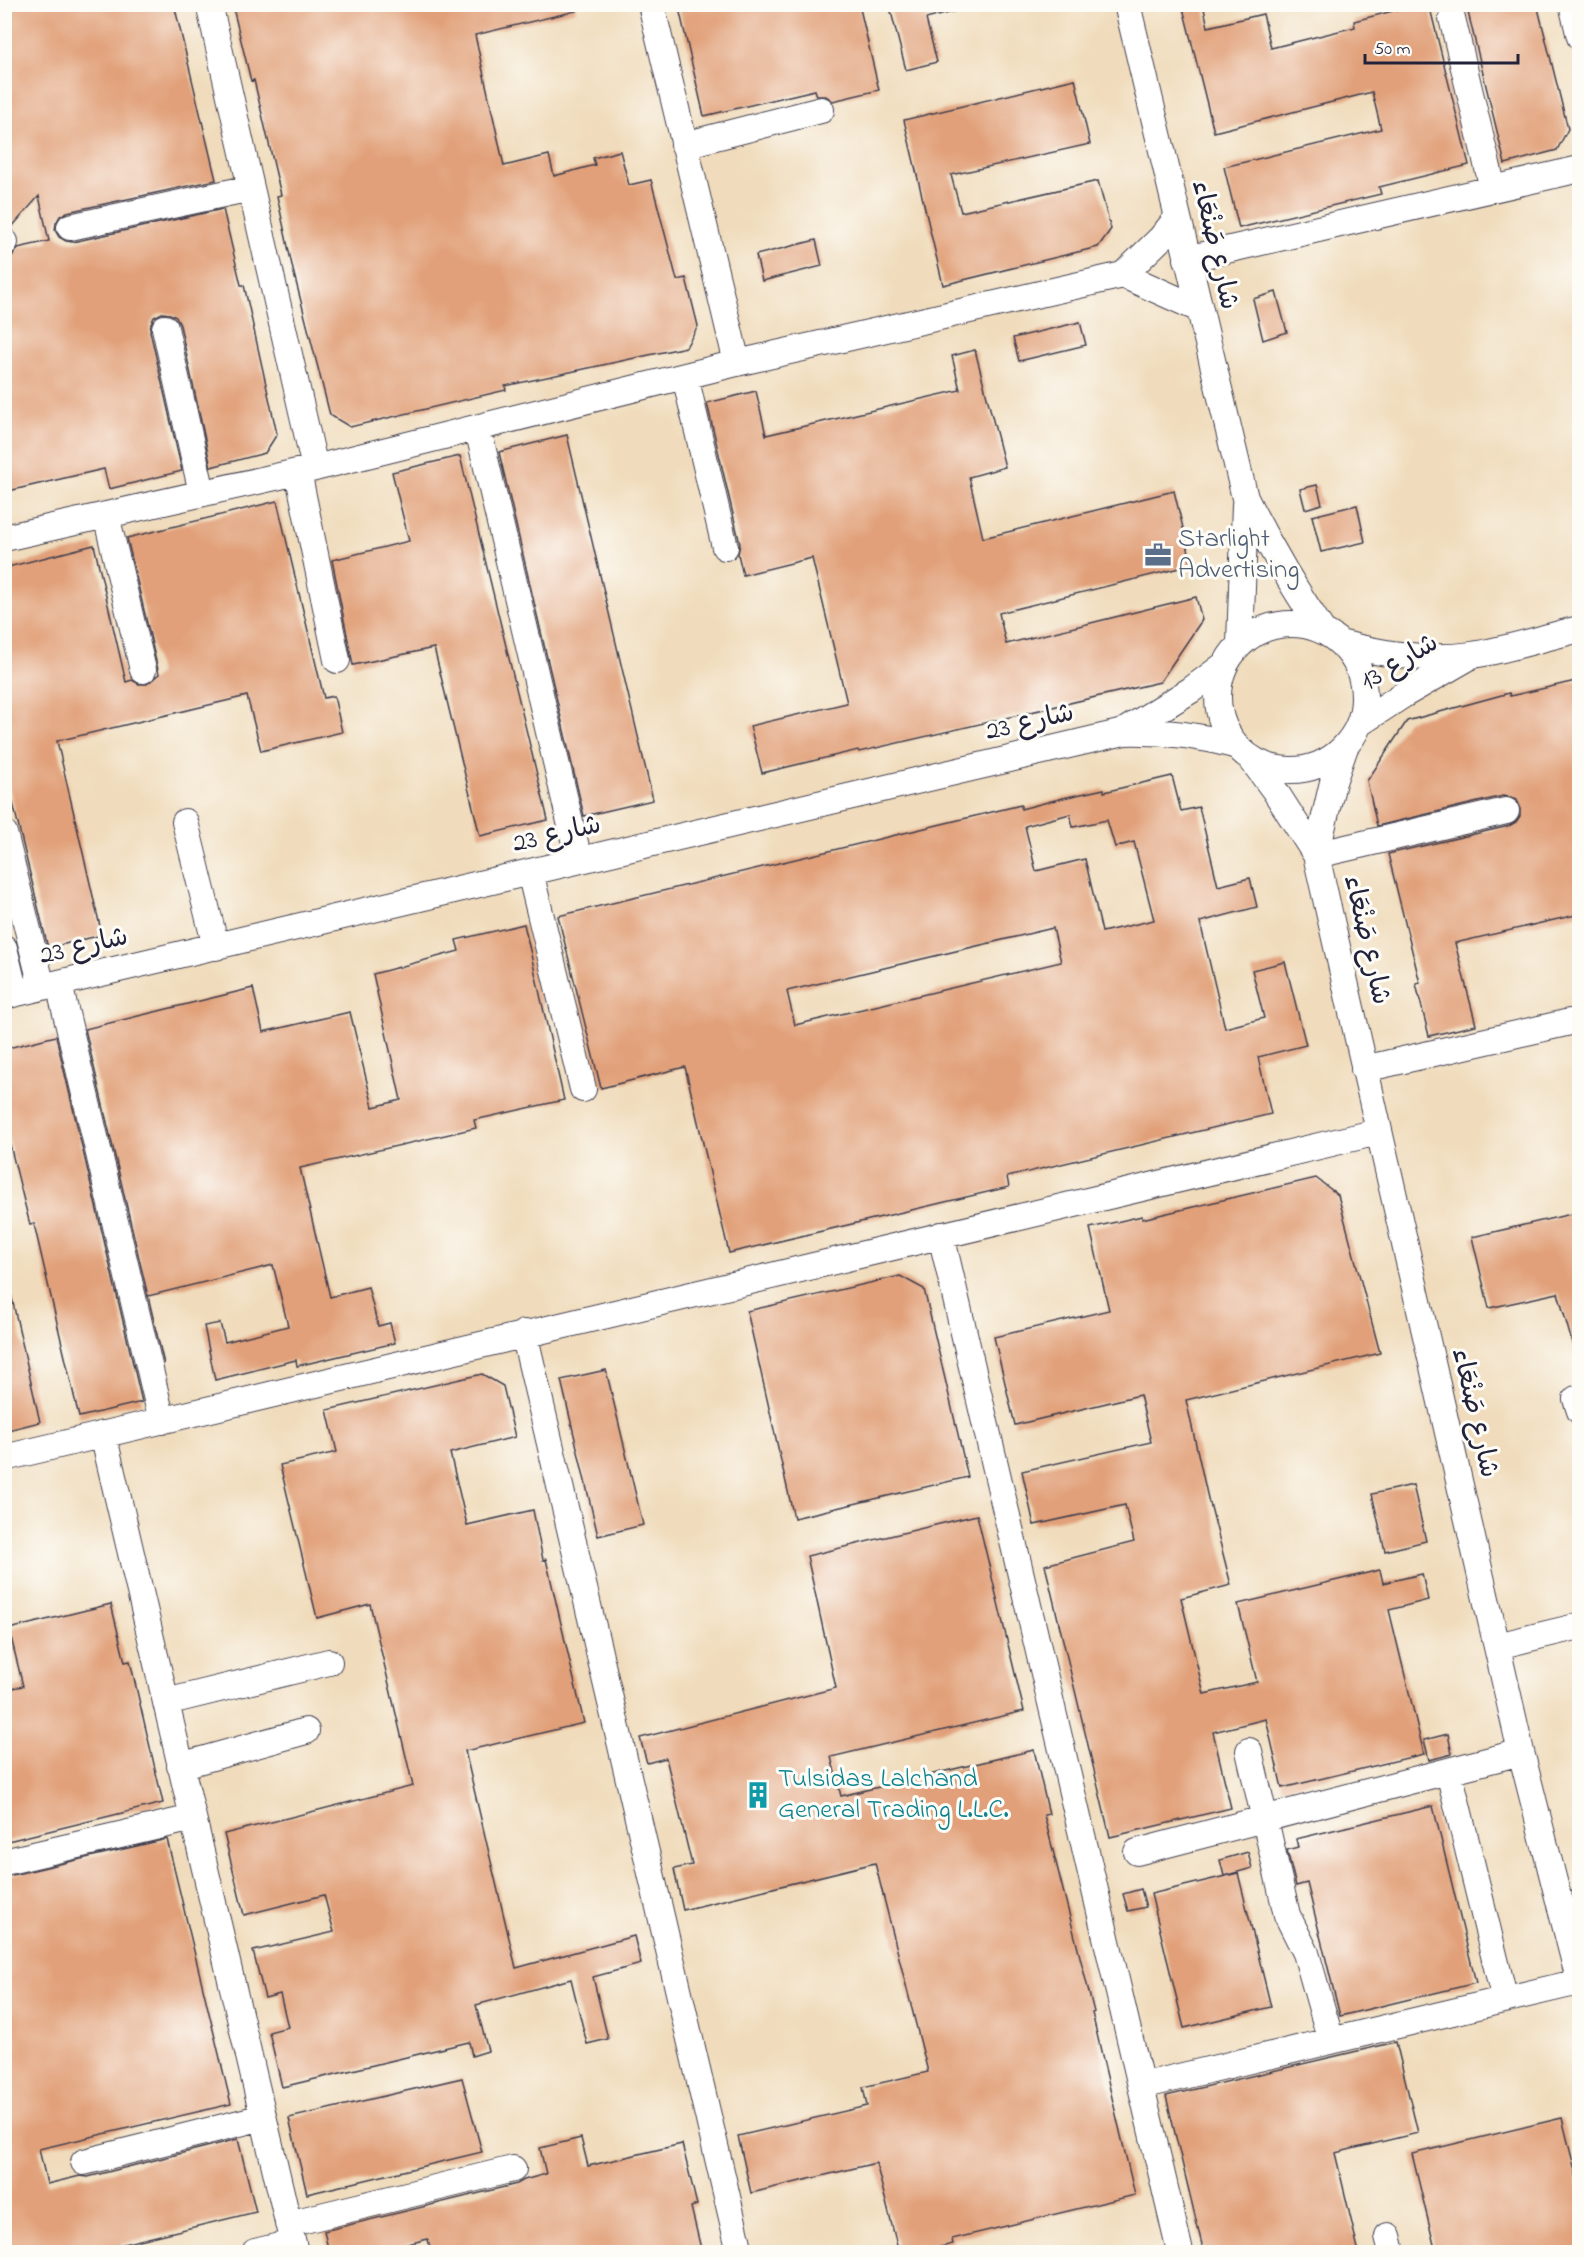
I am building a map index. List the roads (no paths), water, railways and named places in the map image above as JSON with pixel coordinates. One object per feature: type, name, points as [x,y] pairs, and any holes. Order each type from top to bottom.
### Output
[{"type":"street","points":[[209,4],[251,188],[306,470],[337,660]]},
{"type":"street","points":[[651,4],[737,363]]},
{"type":"street","name":"شارع صَنْعَاء","points":[[1127,4],[1245,498],[1293,588],[1322,630]]},
{"type":"street","points":[[1572,4],[1580,37]]},
{"type":"street","points":[[1452,18],[1493,189]]},
{"type":"street","points":[[684,145],[821,110]]},
{"type":"street","points":[[1187,259],[1580,170]]},
{"type":"street","points":[[70,227],[251,188]]},
{"type":"street","points":[[4,538],[306,470],[737,363],[1123,275],[1142,258],[1177,218]]},
{"type":"street","points":[[1123,275],[1199,309]]},
{"type":"street","points":[[165,328],[202,494]]},
{"type":"street","points":[[686,376],[725,546]]},
{"type":"street","points":[[478,429],[579,860]]},
{"type":"street","name":"شارع صَنْعَاء","points":[[1240,643],[1245,498]]},
{"type":"street","points":[[106,515],[143,670]]},
{"type":"street","points":[[1293,623],[1322,630],[1344,644],[1356,662],[1364,682],[1365,703],[1360,723],[1345,747],[1325,762],[1300,770],[1275,769],[1243,753],[1223,727],[1217,707],[1217,686],[1223,666],[1240,643],[1265,627],[1293,623]]},
{"type":"street","name":"شارع 13","points":[[1344,644],[1381,653],[1419,657],[1472,655],[1580,629]]},
{"type":"street","name":"شارع 13","points":[[1360,723],[1472,655]]},
{"type":"street","name":"شارع 23","points":[[1124,732],[1167,706],[1223,666]]},
{"type":"street","name":"شارع 23","points":[[10,995],[1124,732],[1161,731],[1189,735],[1243,753]]},
{"type":"street","name":"شارع صَنْعَاء","points":[[1316,855],[1333,782],[1345,747]]},
{"type":"street","name":"شارع صَنْعَاء","points":[[1243,753],[1280,799],[1316,855],[1521,1752],[1572,1919],[1579,1983]]},
{"type":"street","points":[[1316,855],[1506,811]]},
{"type":"street","points":[[185,822],[216,946]]},
{"type":"street","points":[[4,833],[50,986],[162,1421]]},
{"type":"street","points":[[530,872],[583,1089]]},
{"type":"street","points":[[4,948],[10,995]]},
{"type":"street","points":[[1364,1070],[1570,1022],[1580,1022]]},
{"type":"street","points":[[4,1458],[1378,1132]]},
{"type":"street","points":[[941,1235],[1180,2253]]},
{"type":"street","points":[[524,1333],[740,2253]]},
{"type":"street","points":[[103,1434],[292,2240]]},
{"type":"street","points":[[1497,1646],[1580,1626]]},
{"type":"street","points":[[166,1702],[329,1662]]},
{"type":"street","points":[[180,1766],[306,1731]]},
{"type":"street","points":[[1249,1751],[1287,1915],[1306,1953],[1331,2041]]},
{"type":"street","points":[[1137,1852],[1521,1752]]},
{"type":"street","points":[[1449,1772],[1505,2000]]},
{"type":"street","points":[[4,1862],[193,1818]]},
{"type":"street","points":[[1141,2086],[1579,1983]]},
{"type":"street","points":[[84,2162],[263,2117]]},
{"type":"street","points":[[255,2253],[513,2169]]},
{"type":"place","name":"Starlight Advertising","points":[[1158,555]]},
{"type":"place","name":"Tulsidas Lalchand General Trading L.L.C.","points":[[758,1795]]}]
